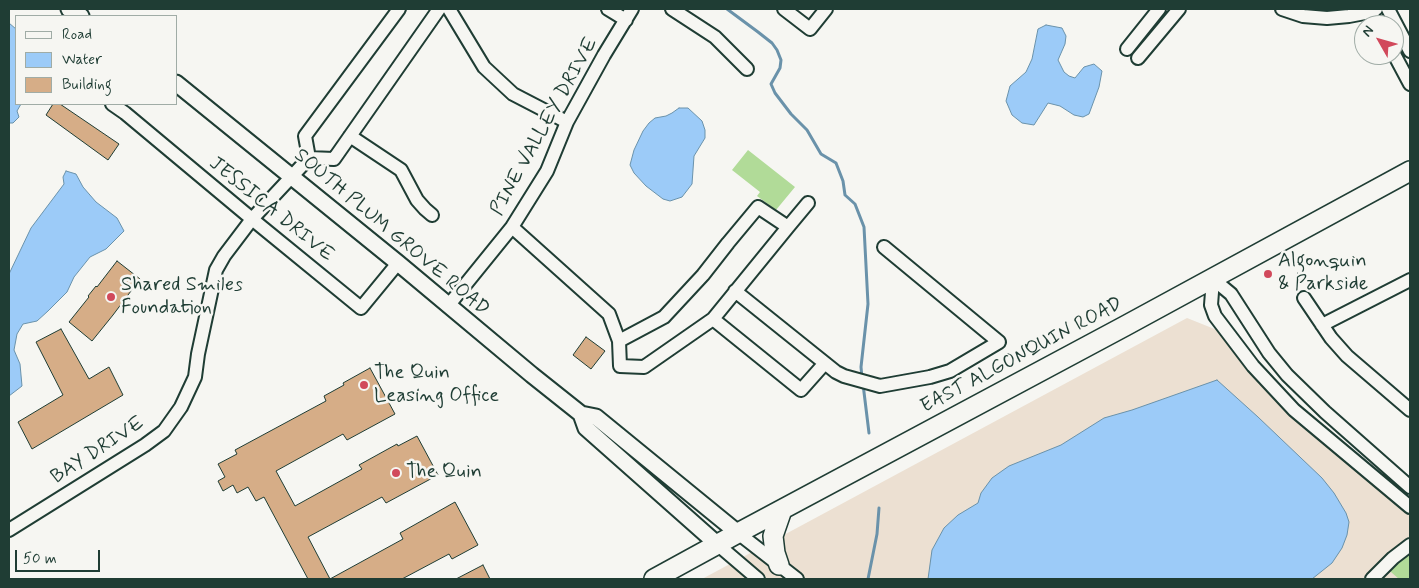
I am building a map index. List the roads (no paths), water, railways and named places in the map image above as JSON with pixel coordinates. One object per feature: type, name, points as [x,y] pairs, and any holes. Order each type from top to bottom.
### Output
[{"type":"main road","name":"EAST ALGONQUIN ROAD","points":[[654,579],[1410,171]]},
{"type":"main road","points":[[779,565],[775,552],[774,536],[782,510]]},
{"type":"street","points":[[399,9],[305,136],[309,158],[334,159],[439,9]]},
{"type":"street","points":[[449,9],[484,66],[513,94],[567,122]]},
{"type":"street","points":[[608,9],[629,14]]},
{"type":"street","points":[[672,9],[715,37],[747,69]]},
{"type":"street","points":[[784,9],[810,29],[826,9]]},
{"type":"street","points":[[1127,50],[1159,9]]},
{"type":"street","points":[[1138,58],[1179,9]]},
{"type":"street","points":[[1282,9],[1303,16],[1327,18],[1349,16],[1373,10]]},
{"type":"street","points":[[1388,9],[1410,51]]},
{"type":"street","name":"PINE VALLEY DRIVE","points":[[448,306],[512,227],[546,171],[567,122],[629,14]]},
{"type":"street","points":[[1400,65],[1410,84]]},
{"type":"street","name":"SOUTH PLUM GROVE ROAD","points":[[178,85],[580,414],[586,428],[717,544]]},
{"type":"street","name":"JESSICA DRIVE","points":[[114,105],[125,112],[252,220],[361,308],[398,263]]},
{"type":"street","points":[[350,136],[401,170],[417,200],[432,215]]},
{"type":"street","name":"BAY DRIVE","points":[[9,530],[145,445],[164,431],[181,406],[195,377],[198,353],[216,270],[224,256],[252,220],[278,191],[293,178],[309,158]]},
{"type":"street","points":[[512,227],[610,314],[619,341],[620,366],[644,367],[713,319],[808,204]]},
{"type":"street","points":[[619,341],[664,318],[704,275],[758,207],[788,227]]},
{"type":"street","points":[[735,291],[844,376],[880,386],[930,377],[950,371],[999,342],[884,247]]},
{"type":"street","points":[[1213,278],[1231,294],[1269,352],[1287,375],[1325,412],[1410,487]]},
{"type":"street","points":[[1213,278],[1211,305],[1215,316],[1253,366],[1294,410],[1410,507]]},
{"type":"street","points":[[1322,325],[1410,280]]},
{"type":"street","points":[[1304,298],[1322,325],[1347,356],[1410,410]]},
{"type":"street","points":[[713,319],[801,390],[825,363]]},
{"type":"street","name":"SOUTH PLUM GROVE ROAD","points":[[580,414],[596,417],[738,532]]},
{"type":"street","points":[[738,532],[797,579]]},
{"type":"street","points":[[717,544],[758,579]]},
{"type":"street","points":[[1372,579],[1393,558],[1410,545]]},
{"type":"water","points":[[9,23],[15,28],[15,105],[20,105],[17,111],[19,117],[13,123],[9,123]]},
{"type":"water","points":[[1046,25],[1062,28],[1066,36],[1065,44],[1058,60],[1064,72],[1075,78],[1084,67],[1094,64],[1102,71],[1099,87],[1089,114],[1083,117],[1074,115],[1060,106],[1048,103],[1034,125],[1022,123],[1012,115],[1006,101],[1010,86],[1026,72],[1032,59],[1038,29]]},
{"type":"water","points":[[679,108],[688,108],[702,121],[705,138],[694,156],[692,184],[682,197],[670,201],[663,199],[646,186],[634,173],[630,165],[634,150],[649,123],[655,118],[666,116]]},
{"type":"water","points":[[66,171],[76,174],[83,187],[96,202],[117,218],[124,231],[106,249],[90,257],[74,277],[67,292],[48,311],[37,321],[23,324],[17,334],[14,350],[20,364],[22,386],[9,396],[9,274],[31,228],[64,184],[63,177]]},
{"type":"water","points":[[1217,380],[1322,478],[1346,513],[1349,522],[1342,548],[1332,563],[1312,579],[928,579],[932,550],[944,528],[958,515],[978,503],[981,493],[992,478],[1009,466],[1061,445],[1104,418]]},
{"type":"waterway","points":[[727,9],[772,43],[777,50],[781,60],[780,68],[771,84],[775,93],[791,114],[807,130],[821,154],[836,163],[843,181],[845,195],[855,204],[864,227],[868,304],[861,367],[862,378]]},
{"type":"waterway","points":[[863,384],[869,433]]},
{"type":"waterway","points":[[868,579],[877,534],[879,508]]},
{"type":"place","name":"Algonquin & Parkside","points":[[1268,274]]},
{"type":"place","name":"Shared Smiles Foundation","points":[[111,297]]},
{"type":"place","name":"The Quin Leasing Office","points":[[364,385]]},
{"type":"place","name":"The Quin","points":[[396,473]]}]
